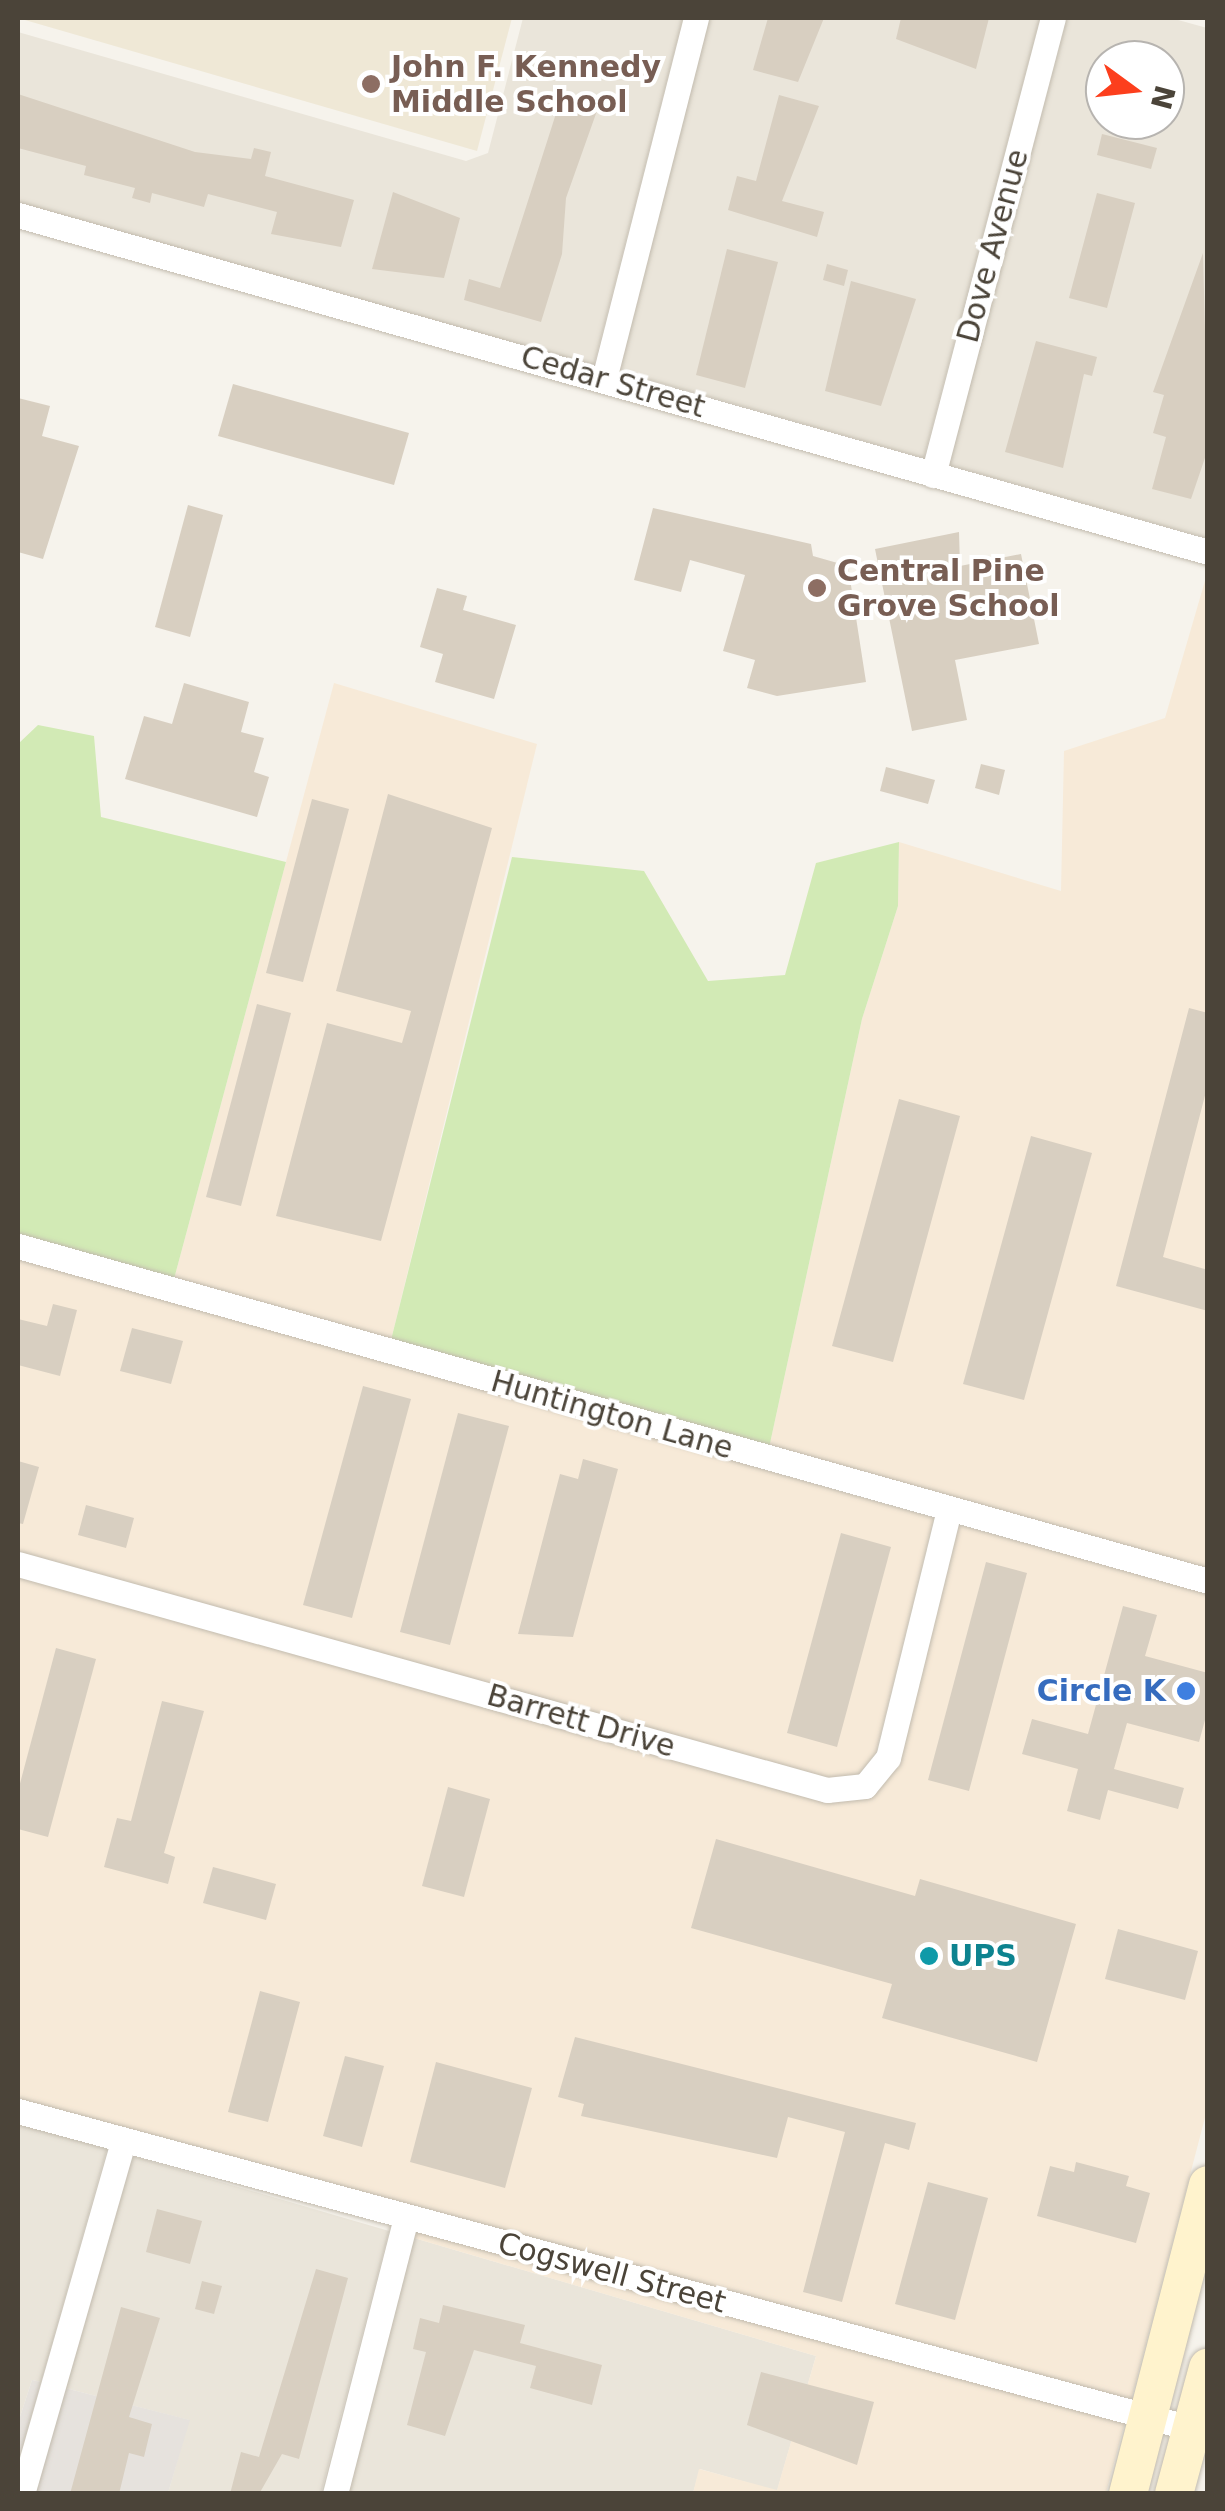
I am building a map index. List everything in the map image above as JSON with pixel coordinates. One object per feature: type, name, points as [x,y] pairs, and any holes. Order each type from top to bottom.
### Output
[{"type":"main road","points":[[1128,2494],[1208,2186]]},
{"type":"main road","points":[[1174,2494],[1200,2430],[1208,2368]]},
{"type":"street","points":[[604,380],[696,18]]},
{"type":"street","name":"Dove Avenue","points":[[933,475],[1053,18]]},
{"type":"street","name":"Cedar Street","points":[[18,215],[1208,552]]},
{"type":"street","name":"Huntington Lane","points":[[18,1246],[1208,1581]]},
{"type":"street","name":"Barrett Drive","points":[[18,1564],[827,1790],[865,1786],[888,1758],[949,1510]]},
{"type":"street","name":"Cogswell Street","points":[[18,2111],[1200,2430]]},
{"type":"street","points":[[22,2494],[122,2141]]},
{"type":"street","points":[[334,2494],[406,2217]]},
{"type":"shaded area","name":"John F. Kennedy Middle School","points":[[18,18],[512,18],[477,151]]},
{"type":"shaded area","points":[[523,18],[683,18],[594,365],[18,204],[18,32],[466,161],[488,153]]},
{"type":"shaded area","points":[[709,18],[1040,18],[924,458],[619,371]]},
{"type":"shaded area","points":[[1067,18],[1171,18],[1207,28],[1207,538],[949,465]]},
{"type":"shaded area","points":[[1207,574],[1207,1569],[769,1448],[862,1019],[898,906],[899,842],[1061,891],[1064,751],[1165,718]]},
{"type":"shaded area","points":[[334,683],[537,744],[391,1340],[174,1279]]},
{"type":"shaded area","points":[[18,1258],[934,1518],[876,1753],[858,1775],[827,1779],[18,1552]]},
{"type":"shaded area","points":[[959,1525],[1207,1593],[1207,2110],[1131,2400],[18,2100],[18,1576],[867,1797],[900,1761]]},
{"type":"shaded area","points":[[18,2123],[107,2149],[41,2382],[32,2380],[18,2423]]},
{"type":"shaded area","points":[[132,2156],[389,2231],[321,2493],[168,2493],[189,2420],[65,2388]]},
{"type":"shaded area","points":[[416,2231],[1125,2422],[1106,2493],[693,2493],[699,2469],[777,2490],[816,2356],[414,2238]]},
{"type":"shaded area","points":[[414,2238],[816,2356],[777,2491],[700,2469],[693,2493],[348,2494]]},
{"type":"shaded area","points":[[32,2380],[41,2382],[18,2463],[18,2423]]},
{"type":"shaded area","points":[[65,2388],[190,2420],[168,2493],[35,2494]]},
{"type":"green space","points":[[38,725],[94,736],[101,817],[286,862],[174,1279],[18,1234],[18,744]]},
{"type":"green space","points":[[899,842],[898,906],[862,1019],[769,1448],[391,1340],[512,857],[644,871],[708,981],[785,975],[816,863]]},
{"type":"building","points":[[768,18],[824,18],[798,82],[753,70]]},
{"type":"building","points":[[901,18],[989,18],[976,69],[896,39]]},
{"type":"building","points":[[18,94],[195,152],[251,159],[254,148],[271,152],[265,176],[354,200],[341,247],[271,234],[277,212],[208,194],[204,207],[152,193],[150,203],[132,198],[135,188],[84,175],[86,166],[18,148]]},
{"type":"building","points":[[779,95],[819,106],[782,201],[824,212],[817,237],[728,210],[737,176],[756,181]]},
{"type":"building","points":[[561,98],[598,108],[566,198],[562,254],[541,322],[464,300],[469,279],[500,288]]},
{"type":"building","points":[[1101,140],[1126,140],[1157,148],[1151,169],[1097,155]]},
{"type":"building","points":[[393,192],[460,218],[444,278],[372,269]]},
{"type":"building","points":[[1097,193],[1135,203],[1107,308],[1069,298]]},
{"type":"building","points":[[727,249],[778,262],[745,388],[696,375]]},
{"type":"building","points":[[1203,253],[1208,449],[1191,499],[1152,489],[1166,437],[1153,433],[1164,395],[1153,392]]},
{"type":"building","points":[[827,264],[848,270],[844,286],[823,280]]},
{"type":"building","points":[[851,281],[916,299],[881,406],[825,391]]},
{"type":"building","points":[[1036,341],[1097,357],[1092,376],[1084,374],[1063,468],[1005,452]]},
{"type":"building","points":[[233,384],[409,433],[394,485],[218,436]]},
{"type":"building","points":[[18,398],[50,406],[42,436],[79,446],[43,559],[18,552]]},
{"type":"building","points":[[188,505],[223,515],[190,637],[155,627]]},
{"type":"building","points":[[653,508],[811,544],[813,556],[848,566],[866,682],[777,696],[747,688],[755,660],[723,651],[745,575],[690,560],[681,592],[634,580]]},
{"type":"building","points":[[959,532],[960,566],[1021,554],[1039,644],[955,660],[967,720],[912,731],[875,549]]},
{"type":"building","points":[[437,588],[467,596],[463,610],[516,625],[494,699],[435,682],[443,654],[420,647]]},
{"type":"building","points":[[184,683],[249,702],[241,732],[264,738],[254,772],[269,777],[257,817],[125,779],[144,716],[172,724]]},
{"type":"building","points":[[981,764],[1005,770],[999,795],[975,788]]},
{"type":"building","points":[[886,767],[935,780],[928,804],[880,791]]},
{"type":"building","points":[[388,794],[492,828],[381,1241],[276,1216],[327,1023],[402,1043],[411,1011],[336,991]]},
{"type":"building","points":[[312,799],[349,809],[303,982],[266,973]]},
{"type":"building","points":[[257,1004],[291,1013],[241,1206],[206,1197]]},
{"type":"building","points":[[1189,1008],[1208,1013],[1208,1084],[1163,1257],[1208,1270],[1208,1311],[1116,1286]]},
{"type":"building","points":[[899,1099],[960,1116],[893,1362],[832,1346]]},
{"type":"building","points":[[1031,1136],[1092,1153],[1024,1400],[963,1384]]},
{"type":"building","points":[[53,1304],[77,1310],[60,1376],[18,1365],[18,1319],[47,1326]]},
{"type":"building","points":[[132,1328],[183,1341],[171,1384],[120,1371]]},
{"type":"building","points":[[363,1386],[411,1399],[352,1618],[303,1605]]},
{"type":"building","points":[[458,1413],[509,1426],[450,1645],[400,1632]]},
{"type":"building","points":[[583,1459],[618,1469],[573,1637],[518,1634],[560,1474],[578,1479]]},
{"type":"building","points":[[18,1461],[39,1467],[23,1524],[18,1523]]},
{"type":"building","points":[[86,1505],[134,1518],[126,1548],[78,1535]]},
{"type":"building","points":[[841,1533],[891,1547],[837,1747],[787,1733]]},
{"type":"building","points":[[986,1562],[1027,1573],[969,1791],[928,1780]]},
{"type":"building","points":[[1123,1606],[1157,1615],[1145,1656],[1208,1673],[1208,1709],[1199,1742],[1127,1723],[1114,1769],[1184,1788],[1178,1809],[1108,1790],[1100,1820],[1067,1811],[1078,1769],[1022,1754],[1032,1719],[1088,1734]]},
{"type":"building","points":[[56,1648],[96,1659],[48,1837],[18,1829],[18,1791]]},
{"type":"building","points":[[162,1701],[204,1711],[164,1853],[175,1857],[168,1884],[104,1867],[117,1818],[131,1821]]},
{"type":"building","points":[[448,1787],[490,1799],[464,1897],[422,1886]]},
{"type":"building","name":"UPS","points":[[716,1839],[915,1896],[920,1879],[1076,1924],[1037,2062],[882,2018],[892,1984],[691,1928]]},
{"type":"building","points":[[213,1867],[276,1884],[266,1920],[203,1903]]},
{"type":"building","points":[[1118,1929],[1198,1951],[1185,2000],[1105,1979]]},
{"type":"building","points":[[260,1991],[300,2002],[268,2122],[228,2112]]},
{"type":"building","points":[[575,2037],[916,2123],[909,2150],[885,2143],[842,2302],[803,2292],[845,2132],[788,2117],[777,2158],[581,2116],[584,2104],[558,2097]]},
{"type":"building","points":[[345,2056],[384,2066],[362,2147],[323,2136]]},
{"type":"building","points":[[436,2062],[532,2088],[505,2188],[410,2162]]},
{"type":"building","points":[[1076,2162],[1129,2176],[1126,2186],[1150,2193],[1136,2243],[1037,2216],[1050,2166],[1074,2172]]},
{"type":"building","points":[[928,2182],[988,2198],[955,2320],[895,2304]]},
{"type":"building","points":[[157,2209],[202,2221],[190,2264],[146,2252]]},
{"type":"building","points":[[316,2269],[348,2278],[299,2459],[282,2454],[259,2494],[230,2494],[241,2452],[259,2457]]},
{"type":"building","points":[[202,2281],[222,2286],[214,2314],[195,2309]]},
{"type":"building","points":[[443,2305],[525,2325],[520,2343],[602,2365],[592,2405],[530,2388],[536,2366],[474,2350],[445,2436],[407,2425],[426,2352],[413,2349],[420,2318],[439,2323]]},
{"type":"building","points":[[121,2307],[160,2318],[129,2417],[152,2424],[144,2457],[129,2453],[119,2494],[70,2494]]},
{"type":"building","points":[[761,2372],[874,2402],[857,2465],[747,2425]]},
{"type":"place","name":"John F. Kennedy Middle School","points":[[371,84]]},
{"type":"place","name":"Central Pine Grove School","points":[[817,588]]},
{"type":"place","name":"Circle K","points":[[1186,1691]]},
{"type":"place","name":"UPS","points":[[929,1956]]}]
